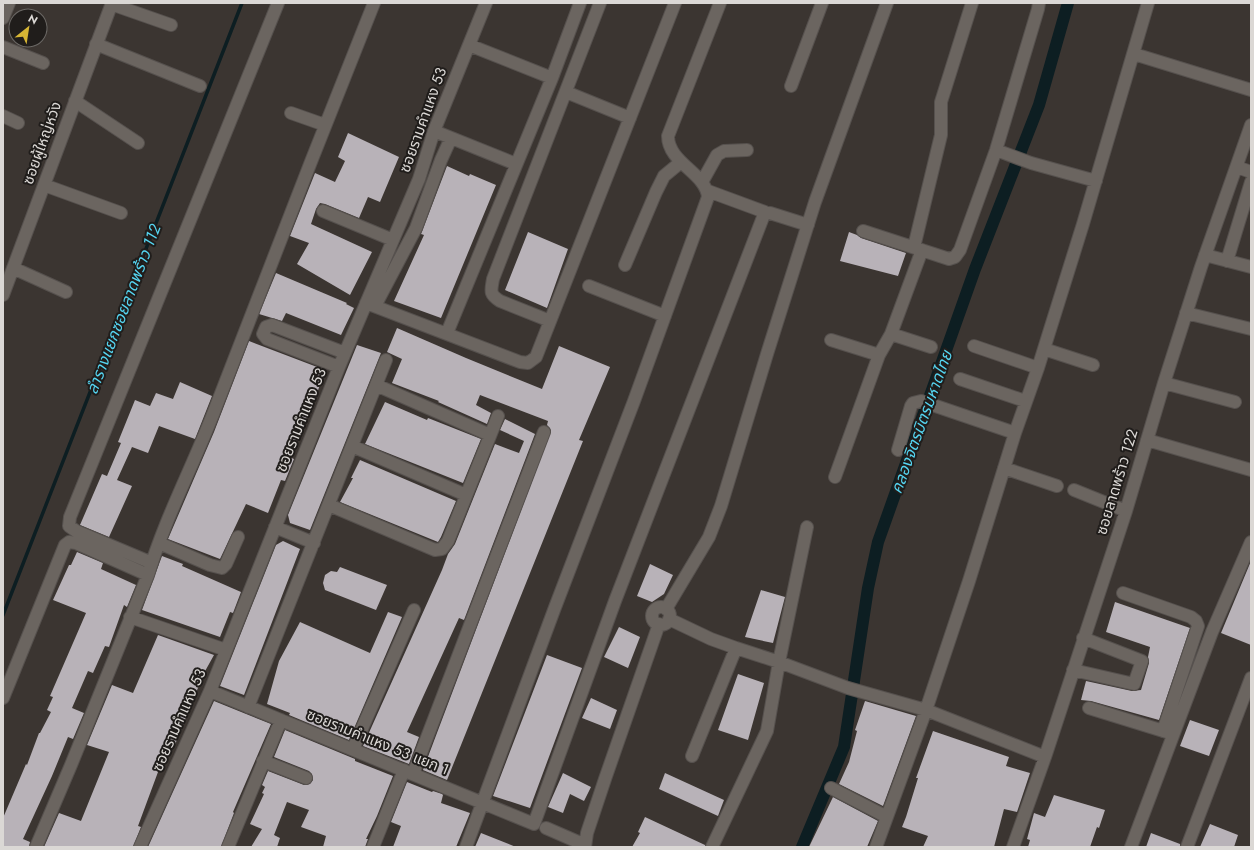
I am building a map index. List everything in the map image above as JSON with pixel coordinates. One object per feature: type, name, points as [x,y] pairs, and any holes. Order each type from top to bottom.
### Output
[{"type":"street","points":[[3,18],[9,3]]},
{"type":"street","points":[[152,563],[76,531],[69,526],[70,517],[278,3]]},
{"type":"street","points":[[36,847],[71,765],[148,575],[159,543],[214,411],[374,3]]},
{"type":"street","name":"ซอยรามคำแหง 53","points":[[140,847],[210,691],[339,367],[371,304],[393,240],[419,178],[434,131],[486,3]]},
{"type":"street","points":[[447,333],[552,78],[580,3]]},
{"type":"street","points":[[550,322],[493,297],[491,292],[493,279],[600,3]]},
{"type":"street","points":[[451,138],[441,160],[416,228],[371,304],[520,362],[528,363],[536,357],[675,3]]},
{"type":"street","points":[[466,847],[665,316],[708,196],[705,187],[681,162],[668,144],[668,136],[720,3]]},
{"type":"street","points":[[791,86],[822,3]]},
{"type":"street","points":[[546,828],[585,846],[587,833],[603,786],[665,617],[709,537],[721,506],[808,225],[887,3]]},
{"type":"street","points":[[835,477],[879,355],[891,334],[918,248],[941,135],[941,102],[972,3]]},
{"type":"street","points":[[863,231],[949,259],[955,257],[960,250],[996,150],[1039,3]]},
{"type":"street","points":[[876,847],[926,710],[969,580],[1014,433],[1038,368],[1096,181],[1148,3]]},
{"type":"street","points":[[112,4],[170,25]]},
{"type":"street","name":"ซอยผู้ใหญ่หวัง","points":[[3,295],[112,4]]},
{"type":"street","points":[[96,44],[200,86]]},
{"type":"street","points":[[469,45],[552,78]]},
{"type":"street","points":[[3,47],[43,63]]},
{"type":"street","points":[[1134,54],[1251,90]]},
{"type":"street","points":[[566,92],[630,118]]},
{"type":"street","points":[[75,101],[138,143]]},
{"type":"street","points":[[291,113],[325,125]]},
{"type":"street","points":[[3,116],[18,122]]},
{"type":"street","name":"ซอยลาดพร้าว 122","points":[[1013,847],[1045,757],[1126,511],[1164,383],[1205,255],[1251,126]]},
{"type":"street","points":[[434,131],[516,164]]},
{"type":"street","points":[[705,187],[717,155],[724,151],[747,150]]},
{"type":"street","points":[[996,150],[1031,163],[1096,181]]},
{"type":"street","points":[[625,265],[664,176],[681,162]]},
{"type":"street","points":[[1237,167],[1251,172]]},
{"type":"street","points":[[1227,261],[1251,182]]},
{"type":"street","points":[[44,185],[121,213]]},
{"type":"street","name":"ซอยรามคำแหง 53 แยก 1","points":[[210,691],[534,824],[615,601],[765,212],[705,187]]},
{"type":"street","points":[[323,211],[393,240]]},
{"type":"street","points":[[770,213],[808,225]]},
{"type":"street","points":[[1205,255],[1251,267]]},
{"type":"street","points":[[13,268],[66,292]]},
{"type":"street","points":[[590,286],[665,316]]},
{"type":"street","points":[[1186,313],[1251,329]]},
{"type":"street","points":[[339,367],[267,339],[263,334],[266,327],[272,325],[345,353]]},
{"type":"street","points":[[891,334],[931,347]]},
{"type":"street","points":[[831,340],[879,355]]},
{"type":"street","points":[[974,346],[1038,368]]},
{"type":"street","points":[[1044,349],[1093,366]]},
{"type":"street","points":[[248,707],[386,360]]},
{"type":"street","points":[[960,379],[1025,401]]},
{"type":"street","points":[[1164,383],[1235,402]]},
{"type":"street","points":[[376,385],[490,435]]},
{"type":"street","points":[[898,450],[911,406],[913,403],[921,401],[1014,433]]},
{"type":"street","points":[[329,505],[435,550],[442,549],[448,541],[498,416]]},
{"type":"street","points":[[373,847],[408,772],[544,432]]},
{"type":"street","points":[[1147,440],[1251,470]]},
{"type":"street","points":[[352,446],[466,495]]},
{"type":"street","points":[[1004,468],[1057,486]]},
{"type":"street","points":[[1074,490],[1126,511]]},
{"type":"street","points":[[712,847],[767,731],[779,662],[807,527]]},
{"type":"street","points":[[276,528],[314,542]]},
{"type":"street","points":[[159,543],[210,566],[222,568],[226,564],[238,537]]},
{"type":"street","points":[[3,698],[65,545],[69,542],[76,543],[148,575]]},
{"type":"street","points":[[1168,733],[1251,542]]},
{"type":"street","points":[[1123,593],[1191,617],[1196,621],[1198,626],[1168,733],[1132,847]]},
{"type":"street","points":[[353,749],[414,610]]},
{"type":"street","points":[[130,617],[226,650]]},
{"type":"street","points":[[665,617],[711,639],[779,662],[848,688],[926,710],[1045,757]]},
{"type":"street","points":[[1073,670],[1134,684],[1142,661],[1083,638]]},
{"type":"street","points":[[692,756],[736,648]]},
{"type":"street","points":[[1187,847],[1251,678]]},
{"type":"street","points":[[1089,708],[1168,733]]},
{"type":"street","points":[[228,847],[281,720]]},
{"type":"street","points":[[263,761],[306,778]]},
{"type":"street","points":[[831,788],[887,817]]},
{"type":"building","points":[[348,133],[399,157],[380,202],[368,197],[359,218],[325,204],[320,203],[316,209],[311,224],[372,252],[350,295],[297,264],[309,243],[290,236],[315,173],[335,182],[345,161],[338,157]]},
{"type":"building","points":[[447,166],[469,176],[470,174],[496,185],[441,318],[394,301],[424,235],[421,234]]},
{"type":"building","points":[[528,232],[568,249],[547,308],[505,290]]},
{"type":"building","points":[[849,232],[861,238],[906,253],[898,276],[840,261]]},
{"type":"building","points":[[276,273],[347,303],[346,304],[354,308],[341,335],[286,313],[282,321],[259,314]]},
{"type":"building","points":[[397,328],[542,389],[559,346],[610,367],[579,440],[583,441],[447,780],[423,770],[551,431],[547,425],[548,421],[480,395],[476,405],[491,413],[487,424],[438,402],[439,401],[392,383],[402,359],[387,352]]},
{"type":"building","points":[[249,341],[325,370],[315,399],[289,457],[294,459],[285,481],[281,480],[268,513],[246,504],[220,559],[168,539],[214,432]]},
{"type":"building","points":[[357,345],[381,353],[310,530],[290,523],[288,515]]},
{"type":"building","points":[[180,382],[212,396],[195,439],[159,426],[148,453],[132,447],[117,480],[132,486],[109,537],[80,525],[102,474],[107,476],[121,443],[118,442],[135,400],[150,406],[156,393],[173,399]]},
{"type":"building","points":[[385,402],[427,420],[428,418],[481,439],[463,483],[365,444]]},
{"type":"building","points":[[505,419],[535,434],[464,620],[459,618],[407,732],[419,737],[409,764],[363,746],[448,554],[455,544],[495,444],[519,453],[524,441],[500,430]]},
{"type":"building","points":[[360,460],[456,501],[438,542],[340,502],[353,478],[351,478]]},
{"type":"building","points":[[283,541],[300,549],[244,695],[220,686],[276,545]]},
{"type":"building","points":[[77,552],[103,563],[101,569],[136,585],[127,607],[124,605],[109,647],[105,646],[93,673],[88,671],[72,708],[84,713],[73,739],[68,737],[23,839],[30,842],[29,847],[3,847],[3,818],[26,764],[27,765],[39,733],[51,712],[47,710],[53,697],[50,696],[86,613],[53,600],[69,565],[71,565]]},
{"type":"building","points":[[162,556],[183,564],[182,566],[241,592],[233,613],[230,612],[220,637],[142,610]]},
{"type":"building","points":[[1251,561],[1251,645],[1221,633]]},
{"type":"building","points":[[650,564],[673,575],[664,594],[652,602],[637,596]]},
{"type":"building","points":[[340,567],[387,585],[376,610],[325,590],[323,583],[325,575],[331,571],[337,572]]},
{"type":"building","points":[[761,590],[785,597],[773,643],[745,637]]},
{"type":"building","points":[[1115,602],[1190,628],[1159,720],[1091,701],[1081,700],[1086,681],[1132,691],[1141,690],[1149,663],[1148,657],[1150,647],[1106,632]]},
{"type":"building","points":[[388,612],[402,617],[349,740],[289,715],[290,713],[267,704],[279,661],[300,622],[370,653]]},
{"type":"building","points":[[619,627],[640,637],[628,668],[604,657]]},
{"type":"building","points":[[158,635],[214,655],[204,673],[174,747],[168,745],[138,826],[141,827],[133,847],[44,847],[59,813],[81,821],[109,752],[87,745],[112,685],[133,693]]},
{"type":"building","points":[[547,655],[582,668],[530,808],[493,796]]},
{"type":"building","points":[[738,674],[764,683],[748,740],[718,730]]},
{"type":"building","points":[[591,698],[617,710],[610,729],[582,718]]},
{"type":"building","points":[[214,701],[271,724],[233,812],[234,813],[221,847],[148,847]]},
{"type":"building","points":[[865,701],[916,716],[883,806],[839,784],[849,762],[857,731],[855,730]]},
{"type":"building","points":[[1190,720],[1219,730],[1209,756],[1180,746]]},
{"type":"building","points":[[285,730],[393,776],[366,839],[368,839],[365,847],[323,847],[326,836],[301,827],[309,810],[287,802],[274,835],[280,838],[277,847],[251,847],[262,829],[250,824],[264,794],[262,793],[265,787],[262,785],[268,771],[304,785],[310,784],[313,780],[312,774],[309,771],[274,757]]},
{"type":"building","points":[[933,731],[1009,757],[1006,766],[1030,773],[1017,812],[1004,809],[994,847],[923,847],[928,836],[902,827],[918,778],[916,778]]},
{"type":"building","points":[[563,773],[591,787],[584,801],[570,794],[563,813],[548,807]]},
{"type":"building","points":[[665,773],[724,800],[718,816],[659,789]]},
{"type":"building","points":[[407,782],[432,792],[442,794],[441,803],[470,813],[456,847],[393,847],[401,826],[391,822]]},
{"type":"building","points":[[1054,795],[1105,810],[1099,828],[1097,827],[1090,847],[1028,847],[1030,840],[1027,839],[1034,813],[1045,817]]},
{"type":"building","points":[[833,797],[878,821],[867,847],[809,847]]},
{"type":"building","points":[[645,817],[705,845],[705,847],[632,847],[640,833],[638,832]]},
{"type":"building","points":[[1210,824],[1238,835],[1234,847],[1200,847]]},
{"type":"building","points":[[481,833],[516,847],[475,847]]},
{"type":"building","points":[[1151,833],[1180,844],[1180,847],[1146,847]]},
{"type":"waterway","name":"ลำรางแยกซอยลาดพร้าว 112","points":[[3,615],[242,3]]},
{"type":"waterway","name":"คลองจิตรมิตรมหาดไทย","points":[[802,847],[844,747],[868,588],[878,542],[975,269],[1039,105],[1068,3]]}]
